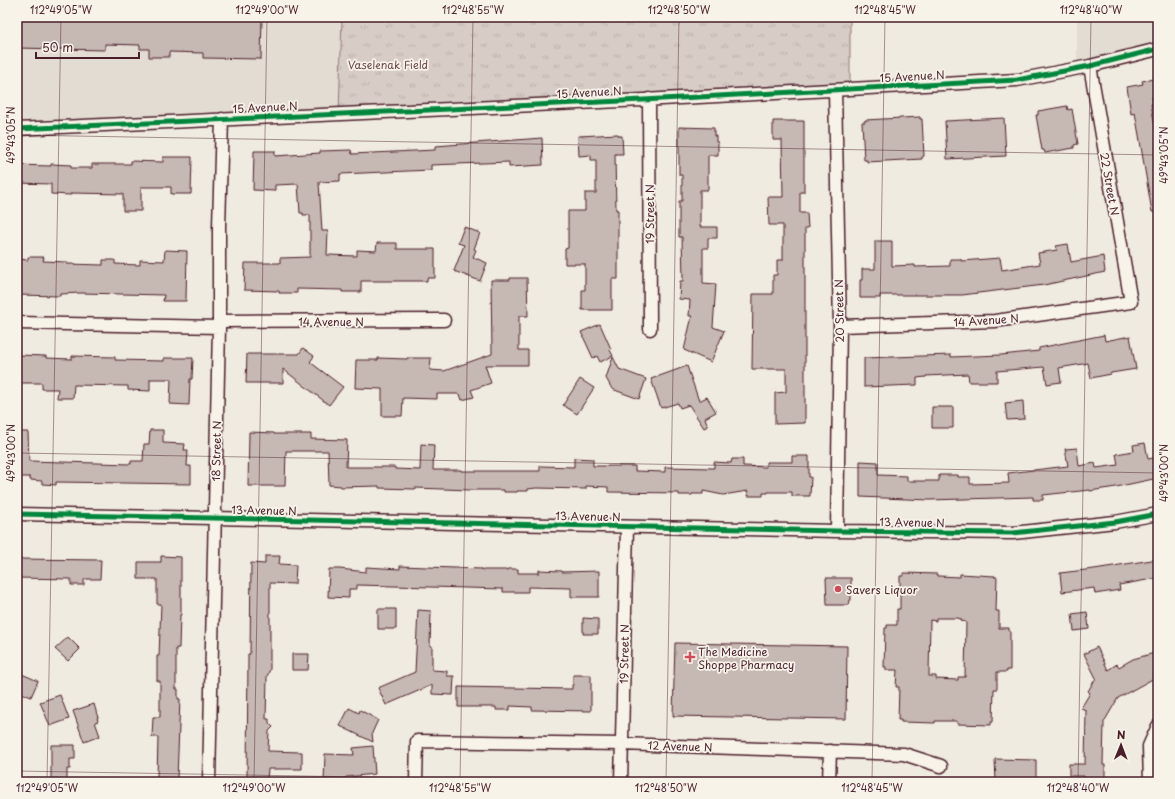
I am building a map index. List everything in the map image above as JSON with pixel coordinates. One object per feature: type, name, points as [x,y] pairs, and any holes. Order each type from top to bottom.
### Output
[{"type":"street","name":"15 Avenue N","points":[[17,129],[1017,80],[1090,66],[1158,49]]},
{"type":"street","name":"22 Street N","points":[[1090,66],[1131,302]]},
{"type":"street","name":"20 Street N","points":[[834,90],[840,326],[837,531]]},
{"type":"street","name":"19 Street N","points":[[649,99],[650,329]]},
{"type":"street","name":"18 Street N","points":[[209,782],[222,119]]},
{"type":"street","name":"14 Avenue N","points":[[840,326],[995,321],[1131,302]]},
{"type":"street","name":"14 Avenue N","points":[[17,323],[219,324],[444,320]]},
{"type":"street","name":"13 Avenue N","points":[[17,514],[627,527],[1013,533],[1115,522],[1158,514]]},
{"type":"street","name":"19 Street N","points":[[621,782],[627,527]]},
{"type":"street","points":[[1150,782],[1149,746],[1158,726]]},
{"type":"street","name":"12 Avenue N","points":[[416,782],[417,741],[621,744],[904,754],[941,766]]},
{"type":"street","points":[[829,782],[830,751]]},
{"type":"shaded area","points":[[17,17],[342,17],[339,114],[17,129]]},
{"type":"shaded area","points":[[1077,17],[1158,17],[1158,48],[1077,68]]},
{"type":"green space","name":"Vaselenak Field","points":[[342,17],[850,17],[850,89],[339,114]]},
{"type":"building","points":[[17,17],[262,17],[261,59],[203,58],[203,53],[169,52],[169,57],[149,57],[149,49],[140,49],[140,45],[105,44],[105,50],[17,48]]},
{"type":"building","points":[[1154,79],[1157,97],[1152,97],[1153,104],[1151,104],[1158,144],[1158,212],[1152,212],[1135,113],[1131,114],[1127,87],[1143,84],[1142,81]]},
{"type":"building","points":[[1067,106],[1068,110],[1072,109],[1078,144],[1074,145],[1074,148],[1045,153],[1044,150],[1042,150],[1036,115],[1038,115],[1038,111]]},
{"type":"building","points":[[920,117],[920,119],[922,119],[924,156],[922,159],[867,162],[867,160],[864,160],[862,122],[865,122],[865,120]]},
{"type":"building","points":[[1004,118],[1006,156],[947,159],[945,121]]},
{"type":"building","points":[[773,121],[804,121],[804,192],[800,192],[800,213],[807,213],[808,228],[805,228],[805,423],[775,424],[775,393],[786,392],[786,369],[752,369],[753,294],[773,294],[773,275],[777,275],[777,260],[783,260],[783,225],[769,225],[768,197],[783,197],[782,140],[773,140]]},
{"type":"building","points":[[679,127],[714,128],[714,136],[716,136],[716,142],[718,142],[718,155],[708,155],[708,190],[700,190],[700,227],[717,227],[717,238],[708,238],[708,248],[703,248],[703,283],[716,284],[713,327],[724,331],[711,362],[684,350],[692,316],[689,316],[690,300],[679,299],[680,281],[683,281],[682,237],[679,237],[679,201],[682,201],[682,175],[679,175]]},
{"type":"building","points":[[618,134],[619,136],[622,136],[623,154],[615,154],[616,210],[618,210],[618,279],[612,279],[612,310],[582,310],[582,290],[585,290],[585,264],[565,264],[565,249],[568,248],[568,211],[585,211],[585,193],[596,193],[596,160],[591,160],[591,155],[579,156],[578,136]]},
{"type":"building","points":[[542,138],[543,165],[509,167],[509,162],[431,165],[431,170],[340,174],[340,181],[319,182],[322,231],[328,231],[327,255],[357,256],[357,250],[376,251],[377,243],[397,243],[397,249],[435,249],[435,278],[427,278],[427,281],[361,281],[361,292],[297,289],[297,293],[279,293],[279,291],[244,290],[245,263],[280,263],[280,258],[310,257],[310,215],[303,215],[303,213],[300,213],[298,184],[275,185],[275,191],[253,190],[254,151],[275,151],[275,156],[320,153],[320,151],[351,150],[352,154],[435,150],[435,146]]},
{"type":"building","points":[[163,157],[192,157],[191,194],[171,194],[171,187],[141,187],[141,211],[123,211],[123,194],[51,194],[51,184],[17,183],[17,165],[51,166],[51,164],[71,165],[71,168],[92,168],[92,164],[131,164],[131,161],[163,162]]},
{"type":"building","points":[[464,227],[480,233],[474,249],[476,250],[473,257],[487,263],[480,281],[454,271],[464,245],[458,243]]},
{"type":"building","points":[[875,241],[892,241],[892,266],[950,266],[950,259],[961,259],[961,261],[1000,258],[1002,270],[1040,264],[1038,253],[1057,250],[1056,246],[1068,244],[1071,262],[1103,256],[1105,272],[1044,285],[962,295],[880,295],[880,298],[860,298],[860,280],[862,280],[862,269],[875,269]]},
{"type":"building","points":[[165,250],[187,251],[186,301],[163,301],[164,295],[80,293],[60,294],[60,296],[17,295],[17,259],[28,260],[28,257],[44,257],[43,261],[67,262],[67,264],[103,265],[103,260],[115,260],[115,264],[140,265],[140,260],[164,261]]},
{"type":"building","points":[[510,278],[527,278],[528,316],[519,316],[519,350],[528,350],[528,365],[485,365],[491,383],[471,390],[474,397],[462,400],[460,394],[437,394],[437,399],[403,398],[402,416],[382,416],[382,389],[355,388],[356,360],[378,360],[378,358],[431,358],[430,370],[444,371],[492,354],[491,280],[510,280]]},
{"type":"building","points":[[600,324],[613,356],[600,362],[597,356],[593,358],[581,332]]},
{"type":"building","points":[[1104,335],[1105,341],[1130,336],[1136,369],[1091,378],[1088,363],[1059,368],[1061,382],[1047,384],[1044,367],[997,371],[997,382],[969,382],[968,374],[926,376],[917,378],[917,385],[864,387],[864,358],[1001,355],[1039,351],[1039,348]]},
{"type":"building","points":[[303,348],[314,356],[310,362],[343,387],[329,405],[283,369],[283,383],[246,383],[247,354],[299,354]]},
{"type":"building","points":[[17,355],[72,359],[72,356],[115,357],[115,360],[164,361],[164,358],[193,358],[192,379],[190,379],[189,405],[170,404],[171,379],[150,379],[150,391],[128,390],[128,386],[74,385],[73,398],[57,398],[58,389],[42,389],[42,383],[17,383]]},
{"type":"building","points":[[613,357],[619,369],[646,379],[639,399],[612,389],[606,378]]},
{"type":"building","points":[[687,366],[699,401],[707,397],[716,412],[705,418],[708,426],[704,428],[689,405],[680,408],[678,403],[661,408],[651,379]]},
{"type":"building","points":[[580,379],[594,388],[577,414],[563,405]]},
{"type":"building","points":[[1023,401],[1024,419],[1007,420],[1005,403]]},
{"type":"building","points":[[932,407],[953,407],[953,428],[932,428]]},
{"type":"building","points":[[150,430],[163,430],[163,443],[185,444],[184,450],[188,450],[187,466],[191,466],[191,484],[56,482],[56,485],[42,484],[42,481],[30,480],[30,477],[17,477],[17,432],[28,432],[29,461],[131,464],[131,461],[143,461],[144,444],[149,444]]},
{"type":"building","points":[[249,432],[311,434],[311,439],[347,440],[346,467],[395,467],[395,469],[420,470],[421,444],[434,445],[433,470],[461,471],[540,471],[540,466],[574,467],[574,458],[593,459],[593,466],[635,466],[635,471],[665,472],[665,467],[714,468],[714,462],[731,463],[732,459],[743,459],[743,466],[766,467],[766,462],[792,462],[792,456],[809,456],[809,477],[811,477],[810,496],[792,496],[792,492],[768,492],[763,493],[763,496],[748,496],[748,491],[723,495],[703,491],[703,494],[692,495],[679,495],[679,493],[608,492],[608,487],[586,486],[586,489],[536,488],[528,489],[528,491],[517,492],[504,492],[504,490],[379,488],[379,486],[341,487],[329,485],[328,451],[286,451],[285,486],[248,486]]},
{"type":"building","points":[[1145,443],[1148,459],[1158,457],[1158,478],[1116,487],[1043,495],[1043,500],[1033,500],[1033,497],[929,500],[860,497],[860,461],[878,462],[878,475],[907,476],[907,481],[939,481],[939,475],[958,475],[958,477],[970,477],[970,484],[1009,483],[1008,473],[1068,466],[1065,449],[1077,448],[1079,466],[1095,463],[1096,468],[1118,465],[1116,454],[1134,451],[1133,445]]},
{"type":"building","points":[[161,556],[181,557],[181,615],[179,648],[176,648],[176,689],[178,689],[178,699],[180,699],[177,779],[157,778],[158,737],[152,737],[153,717],[160,717],[160,681],[157,681],[157,656],[159,656],[161,604],[157,604],[157,579],[138,579],[138,562],[161,562]]},
{"type":"building","points":[[265,556],[280,556],[279,564],[296,565],[295,584],[270,583],[270,669],[267,677],[266,719],[269,719],[269,723],[273,727],[269,731],[268,751],[302,752],[302,769],[268,769],[267,780],[247,780],[248,654],[250,654],[251,563],[265,564]]},
{"type":"building","points":[[18,559],[101,560],[100,579],[86,579],[84,580],[84,585],[71,585],[71,579],[17,578]]},
{"type":"building","points":[[1158,559],[1158,578],[1119,585],[1120,590],[1095,594],[1094,588],[1062,592],[1060,573]]},
{"type":"building","points":[[400,566],[482,570],[518,569],[518,573],[539,573],[539,570],[562,572],[599,571],[599,597],[571,597],[571,588],[528,587],[528,592],[503,592],[503,589],[357,585],[357,589],[349,589],[349,598],[328,597],[329,569],[366,572],[366,567],[400,569]]},
{"type":"building","points":[[903,573],[937,574],[937,576],[960,577],[960,574],[997,577],[996,611],[999,611],[999,628],[1009,628],[1010,631],[1010,670],[1007,670],[1007,672],[997,672],[997,689],[994,689],[993,722],[991,722],[991,725],[957,724],[957,721],[935,721],[935,723],[901,722],[901,720],[898,720],[899,687],[896,687],[897,670],[886,670],[886,667],[884,667],[885,628],[887,628],[887,625],[897,625],[897,609],[900,609],[900,576],[903,576]],"holes":[[[936,618],[957,618],[966,622],[965,677],[958,677],[958,680],[936,679],[936,676],[929,676],[930,620],[936,621]]]},
{"type":"building","name":"Savers Liquor","points":[[826,578],[851,578],[851,600],[849,605],[827,605]]},
{"type":"building","points":[[378,609],[396,609],[396,629],[378,629]]},
{"type":"building","points":[[418,610],[431,611],[430,646],[432,646],[432,670],[447,671],[447,676],[454,676],[453,695],[432,694],[432,685],[386,705],[378,688],[415,672]]},
{"type":"building","points":[[1087,612],[1089,629],[1074,631],[1072,614]]},
{"type":"building","points":[[583,618],[598,619],[598,634],[583,634]]},
{"type":"building","points":[[68,637],[80,649],[68,661],[55,649]]},
{"type":"building","points":[[675,643],[847,646],[846,719],[673,716]]},
{"type":"building","points":[[1097,647],[1108,670],[1117,664],[1119,667],[1133,659],[1158,652],[1158,676],[1118,698],[1104,722],[1103,765],[1105,765],[1105,778],[1103,778],[1103,782],[1084,782],[1084,776],[1069,776],[1069,764],[1085,764],[1086,710],[1081,708],[1090,693],[1088,691],[1096,678],[1084,654]]},
{"type":"building","points":[[292,654],[309,654],[308,670],[292,670]]},
{"type":"building","points":[[17,672],[38,681],[31,697],[17,691]]},
{"type":"building","points":[[573,675],[591,675],[591,711],[532,710],[532,707],[510,706],[510,710],[496,710],[496,707],[458,707],[458,687],[572,689]]},
{"type":"building","points":[[60,695],[69,719],[50,726],[40,702]]},
{"type":"building","points":[[94,704],[98,718],[98,721],[95,722],[100,736],[84,742],[73,711]]},
{"type":"building","points":[[349,708],[359,713],[360,710],[378,720],[372,733],[373,742],[340,726]]},
{"type":"building","points":[[51,745],[75,745],[75,759],[70,759],[70,769],[67,769],[67,782],[51,782]]},
{"type":"building","points":[[373,746],[375,774],[346,777],[346,782],[324,782],[325,754],[354,755],[353,748]]},
{"type":"building","points":[[995,759],[1036,760],[1036,780],[996,782]]},
{"type":"cycle path","points":[[17,129],[643,100],[1017,80],[1090,66],[1158,49]]},
{"type":"cycle path","points":[[17,514],[837,531],[1013,533],[1115,522],[1158,514]]},
{"type":"place","name":"Savers Liquor","points":[[838,589]]},
{"type":"place","name":"The Medicine Shoppe Pharmacy","points":[[690,657]]}]
